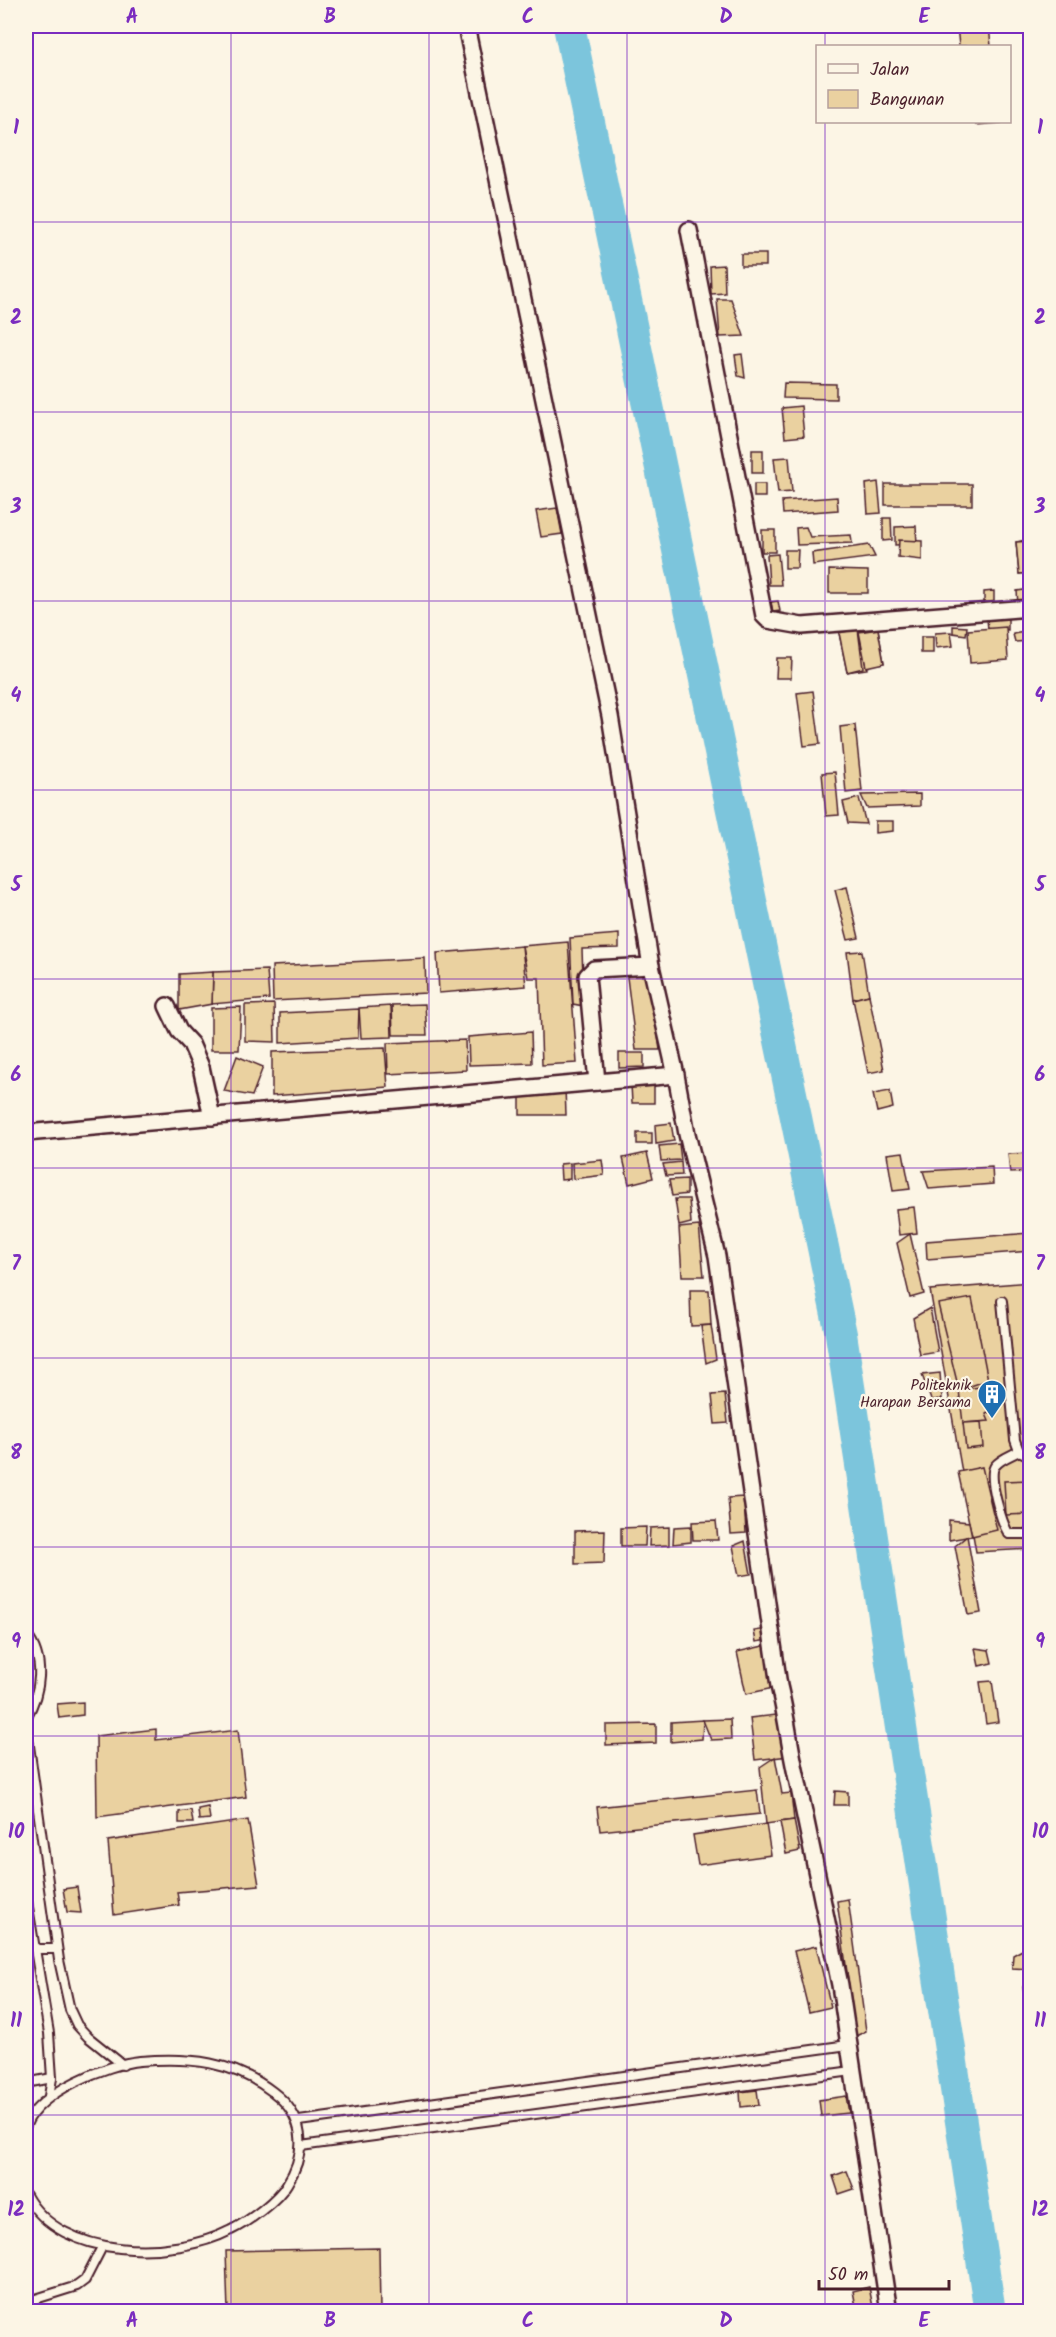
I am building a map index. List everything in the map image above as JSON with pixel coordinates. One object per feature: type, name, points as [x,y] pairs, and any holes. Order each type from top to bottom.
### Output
[{"type":"street","points":[[466,26],[610,716],[651,966],[687,1134],[717,1256],[779,1686],[786,1714],[791,1756],[840,1985],[889,2312]]},
{"type":"street","points":[[689,230],[764,616],[768,620],[802,626],[1030,608]]},
{"type":"street","points":[[597,1082],[587,976],[594,969],[651,966]]},
{"type":"street","points":[[167,1006],[179,1031],[191,1044],[201,1067],[212,1117]]},
{"type":"street","points":[[26,1133],[676,1075]]},
{"type":"lane","points":[[1002,1301],[1015,1440],[1019,1451],[1030,1456]]},
{"type":"lane","points":[[1019,1451],[996,1463],[992,1469],[992,1477],[1004,1527],[1009,1534],[1030,1534]]},
{"type":"lane","points":[[26,1634],[36,1654],[39,1671],[39,1688],[26,1718]]},
{"type":"lane","points":[[26,1724],[57,1949],[68,2002],[76,2025],[123,2065]]},
{"type":"lane","points":[[26,1895],[49,2033],[52,2078],[49,2096]]},
{"type":"lane","points":[[35,1949],[57,1949]]},
{"type":"lane","points":[[299,2121],[848,2045]]},
{"type":"lane","points":[[26,2125],[28,2119],[49,2096],[77,2081],[131,2062],[175,2058],[216,2064],[248,2074],[278,2095],[299,2121],[301,2146],[287,2185],[265,2207],[231,2230],[192,2243],[153,2249],[102,2247],[66,2233],[43,2218],[26,2195]]},
{"type":"lane","points":[[301,2146],[852,2072]]},
{"type":"lane","points":[[26,2083],[52,2078]]},
{"type":"lane","points":[[26,2302],[77,2286],[86,2280],[102,2247]]},
{"type":"building","points":[[957,26],[989,26],[991,45],[959,45]]},
{"type":"building","points":[[976,123],[1001,123],[976,125]]},
{"type":"building","points":[[741,254],[766,254],[766,266],[741,266]]},
{"type":"building","points":[[724,265],[725,293],[711,294],[710,266]]},
{"type":"building","points":[[717,299],[731,299],[744,336],[720,337]]},
{"type":"building","points":[[742,354],[745,378],[738,376],[735,355]]},
{"type":"building","points":[[784,383],[836,384],[836,399],[783,398]]},
{"type":"building","points":[[801,406],[804,436],[785,438],[782,408]]},
{"type":"building","points":[[752,450],[763,450],[763,473],[752,473]]},
{"type":"building","points":[[789,457],[792,492],[778,493],[774,458]]},
{"type":"building","points":[[878,482],[881,513],[868,514],[866,484]]},
{"type":"building","points":[[754,484],[765,484],[765,497],[754,497]]},
{"type":"building","points":[[885,484],[972,484],[972,505],[885,505]]},
{"type":"building","points":[[837,497],[838,510],[783,514],[782,501]]},
{"type":"building","points":[[557,508],[562,534],[541,537],[536,511]]},
{"type":"building","points":[[883,518],[891,518],[892,540],[883,541]]},
{"type":"building","points":[[916,526],[917,544],[895,545],[895,527]]},
{"type":"building","points":[[806,527],[810,537],[851,535],[852,543],[797,545],[796,528]]},
{"type":"building","points":[[762,530],[775,530],[775,552],[762,552]]},
{"type":"building","points":[[1030,539],[1030,573],[1019,574],[1016,542]]},
{"type":"building","points":[[899,540],[922,541],[922,560],[898,557]]},
{"type":"building","points":[[1030,541],[1030,573],[1019,574],[1016,542]]},
{"type":"building","points":[[869,545],[875,557],[813,565],[812,553]]},
{"type":"building","points":[[785,550],[798,550],[797,568],[785,568]]},
{"type":"building","points":[[778,554],[781,585],[769,585],[767,555]]},
{"type":"building","points":[[829,570],[868,571],[868,593],[829,593]]},
{"type":"building","points":[[1024,590],[1030,593],[1030,604],[1018,604],[1017,591]]},
{"type":"building","points":[[994,591],[994,603],[984,602],[984,592]]},
{"type":"building","points":[[778,601],[780,611],[773,612],[771,602]]},
{"type":"building","points":[[1008,614],[1008,630],[988,629],[987,619],[1005,618]]},
{"type":"building","points":[[953,626],[967,627],[966,635],[953,633]]},
{"type":"building","points":[[1006,627],[1008,660],[970,663],[968,630]]},
{"type":"building","points":[[858,629],[867,669],[847,672],[839,633]]},
{"type":"building","points":[[858,629],[863,668],[847,672],[839,633]]},
{"type":"building","points":[[878,629],[884,663],[866,666],[859,632]]},
{"type":"building","points":[[878,629],[884,663],[866,667],[859,632]]},
{"type":"building","points":[[1030,631],[1030,641],[1015,642],[1013,634]]},
{"type":"building","points":[[951,632],[953,646],[936,648],[935,633]]},
{"type":"building","points":[[921,637],[933,637],[933,653],[921,653]]},
{"type":"building","points":[[777,658],[792,658],[791,678],[776,678]]},
{"type":"building","points":[[813,691],[820,744],[804,746],[797,693]]},
{"type":"building","points":[[855,725],[862,791],[846,793],[840,727]]},
{"type":"building","points":[[835,772],[839,815],[826,816],[822,773]]},
{"type":"building","points":[[920,794],[920,806],[867,808],[861,795]]},
{"type":"building","points":[[859,798],[866,824],[848,823],[843,802]]},
{"type":"building","points":[[875,821],[893,821],[893,831],[875,833]]},
{"type":"building","points":[[847,887],[859,938],[848,940],[835,890]]},
{"type":"building","points":[[619,934],[619,948],[582,949],[584,1006],[573,1004],[570,938]]},
{"type":"building","points":[[568,942],[577,1063],[542,1065],[539,978],[528,978],[522,946]]},
{"type":"building","points":[[522,946],[526,986],[439,993],[437,953]]},
{"type":"building","points":[[862,951],[869,995],[853,999],[847,952]]},
{"type":"building","points":[[425,958],[426,993],[273,1001],[272,966]]},
{"type":"building","points":[[648,968],[660,1050],[636,1050],[626,969]]},
{"type":"building","points":[[267,970],[269,999],[212,1004],[213,972]]},
{"type":"building","points":[[213,972],[212,1004],[179,1010],[179,974]]},
{"type":"building","points":[[869,995],[884,1070],[868,1073],[853,999]]},
{"type":"building","points":[[274,1004],[275,1042],[245,1041],[245,1005]]},
{"type":"building","points":[[425,1004],[427,1035],[393,1035],[392,1005]]},
{"type":"building","points":[[391,1006],[392,1037],[361,1038],[359,1008]]},
{"type":"building","points":[[241,1007],[239,1050],[211,1050],[211,1008]]},
{"type":"building","points":[[359,1009],[358,1038],[280,1043],[280,1013]]},
{"type":"building","points":[[531,1032],[532,1063],[469,1065],[468,1037]]},
{"type":"building","points":[[465,1040],[466,1070],[388,1074],[387,1043]]},
{"type":"building","points":[[385,1048],[388,1087],[272,1096],[272,1052]]},
{"type":"building","points":[[619,1053],[644,1053],[644,1067],[619,1068]]},
{"type":"building","points":[[237,1056],[263,1067],[252,1096],[224,1091]]},
{"type":"building","points":[[631,1084],[654,1084],[654,1103],[632,1103]]},
{"type":"building","points":[[565,1088],[566,1115],[520,1115],[520,1092]]},
{"type":"building","points":[[890,1091],[893,1108],[877,1112],[873,1094]]},
{"type":"building","points":[[671,1123],[674,1141],[656,1144],[655,1125]]},
{"type":"building","points":[[637,1133],[652,1133],[652,1144],[637,1144]]},
{"type":"building","points":[[679,1144],[681,1160],[661,1161],[659,1146]]},
{"type":"building","points":[[903,1152],[910,1189],[893,1191],[887,1154]]},
{"type":"building","points":[[647,1153],[653,1178],[629,1184],[623,1158]]},
{"type":"building","points":[[1030,1153],[1030,1172],[1010,1173],[1008,1154]]},
{"type":"building","points":[[602,1160],[604,1175],[573,1179],[572,1163]]},
{"type":"building","points":[[681,1162],[682,1175],[666,1176],[663,1164]]},
{"type":"building","points":[[570,1163],[570,1179],[561,1180],[560,1164]]},
{"type":"building","points":[[992,1167],[993,1184],[929,1189],[923,1171]]},
{"type":"building","points":[[687,1179],[687,1194],[672,1196],[669,1180]]},
{"type":"building","points":[[675,1199],[689,1199],[691,1223],[679,1226]]},
{"type":"building","points":[[914,1207],[917,1233],[899,1235],[896,1209]]},
{"type":"building","points":[[699,1226],[704,1276],[682,1276],[679,1228]]},
{"type":"building","points":[[1030,1233],[1030,1251],[927,1259],[926,1241]]},
{"type":"building","points":[[910,1234],[924,1294],[910,1298],[897,1243]]},
{"type":"building","name":"Politeknik Harapan Bersama","points":[[1030,1282],[1030,1549],[976,1552],[930,1290]]},
{"type":"building","points":[[690,1290],[709,1290],[711,1325],[691,1326]]},
{"type":"building","points":[[972,1298],[988,1380],[959,1390],[938,1304]]},
{"type":"building","points":[[930,1308],[938,1352],[920,1355],[913,1318]]},
{"type":"building","points":[[711,1325],[716,1359],[706,1363],[701,1326]]},
{"type":"building","points":[[940,1373],[942,1399],[931,1400],[922,1375]]},
{"type":"building","points":[[993,1385],[996,1408],[986,1414],[989,1421],[963,1423],[959,1390]]},
{"type":"building","points":[[725,1394],[728,1423],[715,1424],[712,1395]]},
{"type":"building","points":[[981,1422],[983,1447],[966,1449],[963,1423]]},
{"type":"building","points":[[982,1467],[997,1530],[972,1536],[958,1472]]},
{"type":"building","points":[[1030,1480],[1030,1514],[1006,1515],[1004,1481]]},
{"type":"building","points":[[744,1497],[746,1533],[731,1534],[728,1498]]},
{"type":"building","points":[[949,1520],[969,1522],[972,1536],[949,1540]]},
{"type":"building","points":[[716,1521],[718,1540],[693,1540],[692,1522]]},
{"type":"building","points":[[691,1526],[691,1542],[673,1544],[674,1527]]},
{"type":"building","points":[[646,1527],[645,1546],[621,1546],[621,1528]]},
{"type":"building","points":[[669,1527],[669,1545],[649,1546],[650,1528]]},
{"type":"building","points":[[605,1530],[604,1563],[575,1564],[575,1531]]},
{"type":"building","points":[[967,1536],[981,1613],[968,1615],[955,1546]]},
{"type":"building","points":[[745,1541],[751,1574],[739,1576],[733,1546]]},
{"type":"building","points":[[767,1629],[768,1640],[756,1642],[754,1631]]},
{"type":"building","points":[[768,1645],[778,1687],[746,1694],[737,1652]]},
{"type":"building","points":[[975,1648],[989,1650],[992,1663],[979,1666]]},
{"type":"building","points":[[992,1681],[998,1722],[986,1724],[980,1682]]},
{"type":"building","points":[[83,1702],[83,1715],[59,1718],[57,1704]]},
{"type":"building","points":[[785,1714],[789,1756],[755,1760],[750,1718]]},
{"type":"building","points":[[730,1719],[731,1739],[711,1740],[703,1720]]},
{"type":"building","points":[[703,1720],[702,1739],[671,1742],[671,1722]]},
{"type":"building","points":[[656,1724],[656,1743],[606,1745],[606,1725]]},
{"type":"building","points":[[156,1729],[156,1740],[238,1730],[246,1797],[97,1817],[96,1736]]},
{"type":"building","points":[[775,1757],[782,1794],[791,1793],[794,1820],[766,1824],[760,1767]]},
{"type":"building","points":[[757,1790],[760,1814],[600,1831],[597,1807]]},
{"type":"building","points":[[835,1791],[848,1792],[848,1805],[834,1805]]},
{"type":"building","points":[[208,1807],[210,1819],[199,1820],[198,1809]]},
{"type":"building","points":[[191,1810],[193,1823],[179,1823],[179,1812]]},
{"type":"building","points":[[248,1820],[259,1885],[177,1892],[179,1905],[114,1915],[108,1841]]},
{"type":"building","points":[[794,1820],[800,1851],[786,1854],[780,1822]]},
{"type":"building","points":[[766,1824],[771,1855],[698,1865],[693,1835]]},
{"type":"building","points":[[77,1887],[81,1913],[67,1912],[63,1889]]},
{"type":"building","points":[[848,1899],[866,2031],[856,2036],[837,1901]]},
{"type":"building","points":[[1030,1938],[1030,1969],[1012,1968],[1013,1955],[1024,1949],[1024,1939]]},
{"type":"building","points":[[816,1946],[831,2007],[809,2012],[794,1951]]},
{"type":"building","points":[[1030,1986],[1030,2035],[1023,1987]]},
{"type":"building","points":[[757,2090],[759,2105],[741,2107],[740,2092]]},
{"type":"building","points":[[846,2096],[849,2113],[821,2116],[819,2100]]},
{"type":"building","points":[[847,2171],[854,2189],[839,2194],[833,2176]]},
{"type":"building","points":[[379,2248],[380,2312],[228,2312],[226,2251]]},
{"type":"building","points":[[869,2287],[874,2312],[857,2312],[853,2291]]},
{"type":"building","points":[[93,2307],[94,2312],[67,2312]]},
{"type":"waterway","points":[[569,26],[841,1334],[990,2312]]},
{"type":"place","name":"Politeknik Harapan Bersama","points":[[992,1420]]}]
